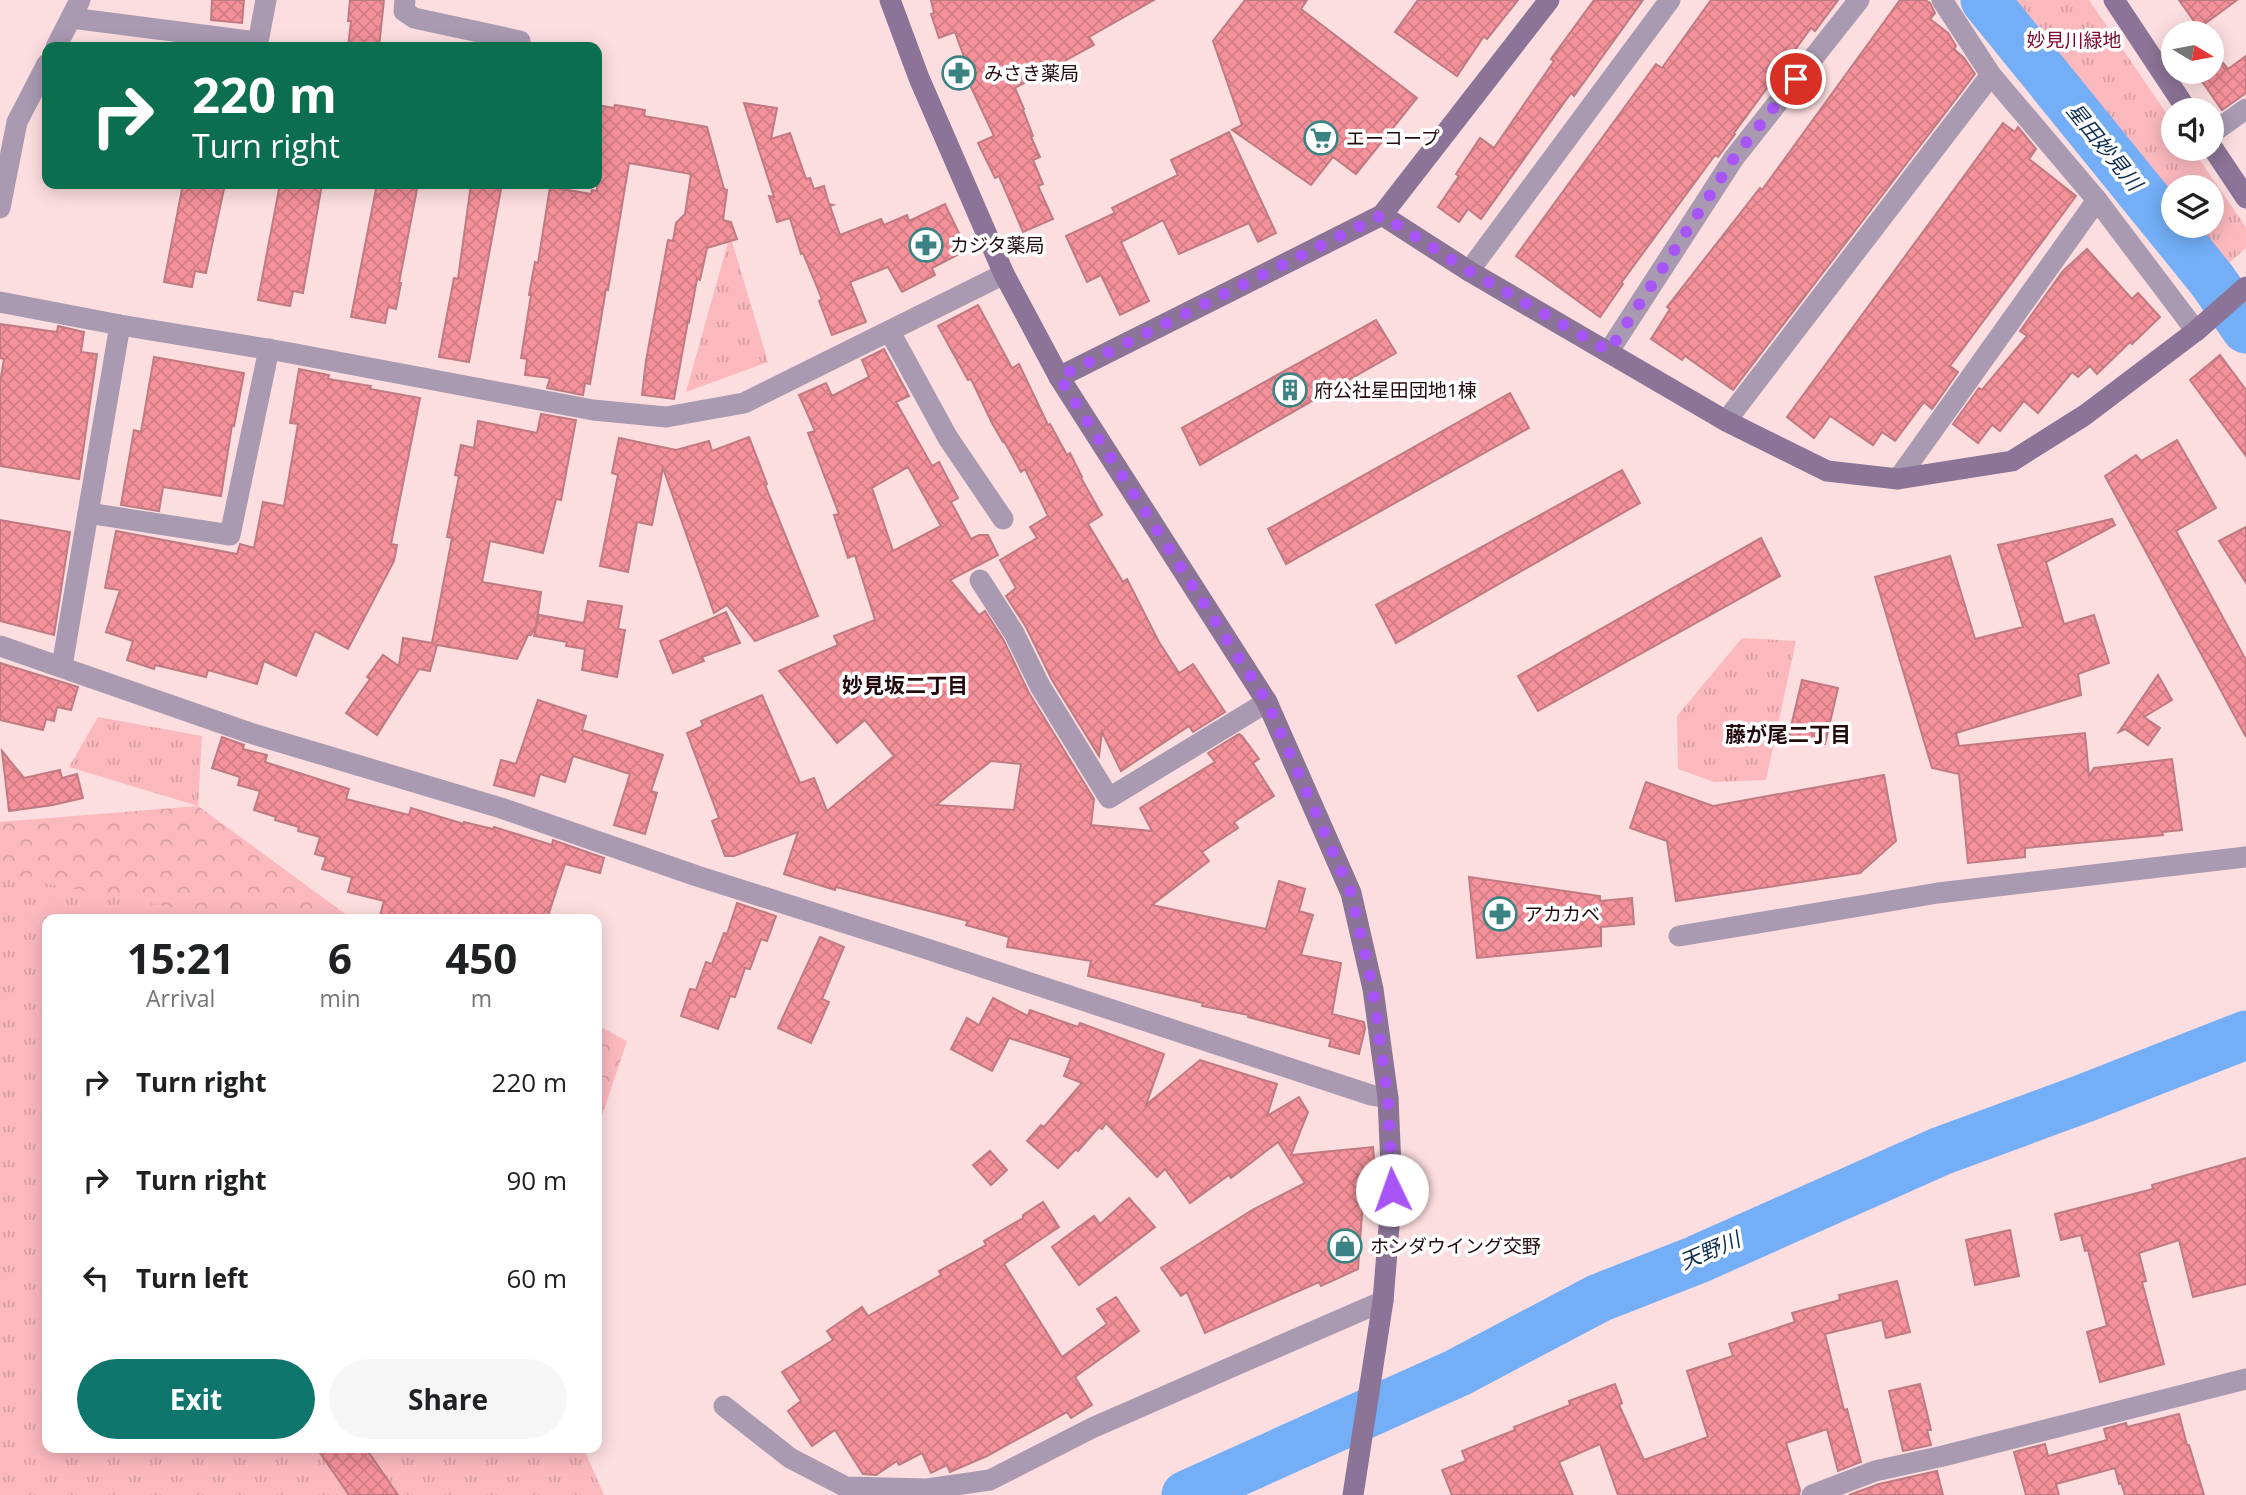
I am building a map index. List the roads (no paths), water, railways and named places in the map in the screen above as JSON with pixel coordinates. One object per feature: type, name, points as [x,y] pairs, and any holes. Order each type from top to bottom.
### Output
[{"type":"street","points":[[59,42],[76,9],[258,42],[266,0]]},
{"type":"street","points":[[405,0],[404,11],[414,18],[520,41]]},
{"type":"street","points":[[890,0],[919,78],[1004,274],[1059,377],[1267,702],[1351,893],[1373,989],[1388,1098],[1392,1190],[1381,1310],[1355,1485]]},
{"type":"street","points":[[1059,377],[1382,215],[1549,0]]},
{"type":"street","points":[[1469,271],[1670,0]]},
{"type":"street","points":[[1609,351],[1734,158],[1859,0]]},
{"type":"street","points":[[1942,0],[1992,75],[2097,200],[2196,331]]},
{"type":"street","points":[[2114,0],[2180,98]]},
{"type":"street","points":[[0,208],[16,122],[42,73]]},
{"type":"street","points":[[1726,421],[1992,75]]},
{"type":"street","points":[[2224,125],[2246,109]]},
{"type":"street","points":[[2221,161],[2246,198]]},
{"type":"street","points":[[1898,479],[2097,200]]},
{"type":"street","points":[[1382,215],[1469,271],[1726,421],[1827,471],[1898,479],[2011,461],[2085,415],[2196,331],[2235,297]]},
{"type":"street","points":[[0,302],[593,410],[666,417],[744,403],[1004,274]]},
{"type":"street","points":[[62,666],[120,325]]},
{"type":"street","points":[[890,332],[947,438],[1003,519]]},
{"type":"street","points":[[88,513],[230,535],[269,349]]},
{"type":"street","points":[[980,580],[1014,633],[1040,686],[1110,798],[1267,702]]},
{"type":"street","points":[[0,646],[250,733],[501,808],[697,876],[1371,1095],[1388,1098]]},
{"type":"street","points":[[1679,936],[1938,893],[2246,857]]},
{"type":"street","points":[[724,1406],[790,1458],[846,1487],[927,1489],[990,1480],[1094,1427],[1381,1310]]},
{"type":"street","points":[[1812,1495],[1875,1471],[1943,1457],[2246,1379]]},
{"type":"waterway","name":"星田妙見川","points":[[1985,0],[2212,280],[2246,329]]},
{"type":"waterway","name":"天野川","points":[[1186,1495],[1457,1373],[1599,1298],[1696,1260],[1941,1151],[2246,1035]]},
{"type":"place","name":"みさき薬局","points":[[959,73]]},
{"type":"place","name":"エーコープ","points":[[1321,138]]},
{"type":"place","name":"カジタ薬局","points":[[926,245]]},
{"type":"place","name":"府公社星田団地1棟","points":[[1290,390]]},
{"type":"place","name":"アカカベ","points":[[1500,914]]},
{"type":"place","name":"ホンダウイング交野","points":[[1345,1246]]},
{"type":"district","name":"妙見坂二丁目","points":[[905,686]]},
{"type":"district","name":"藤が尾二丁目","points":[[1788,735]]},
{"type":"park label","name":"妙見川緑地","points":[[2074,40]]}]
